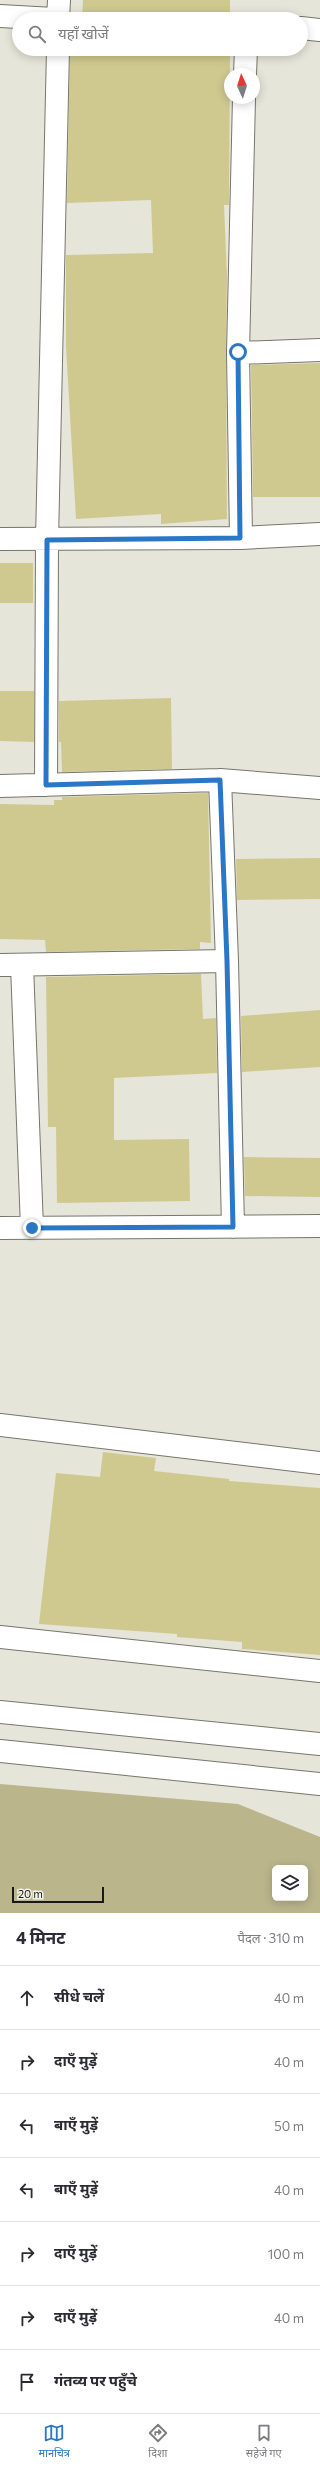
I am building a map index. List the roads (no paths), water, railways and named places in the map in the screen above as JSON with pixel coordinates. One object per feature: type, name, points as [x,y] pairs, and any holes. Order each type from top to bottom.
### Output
[{"type":"street","points":[[58,12],[59,0]]},
{"type":"street","points":[[0,16],[12,17]]},
{"type":"street","points":[[308,29],[320,30]]},
{"type":"street","points":[[46,785],[47,540],[58,56]]},
{"type":"street","points":[[245,68],[246,56]]},
{"type":"street","points":[[240,538],[238,352],[244,104]]},
{"type":"street","points":[[238,352],[320,350]]},
{"type":"street","points":[[0,539],[240,538],[320,534]]},
{"type":"street","points":[[220,780],[227,961],[233,1227]]},
{"type":"street","points":[[0,786],[220,780],[320,788]]},
{"type":"street","points":[[0,965],[227,961]]},
{"type":"street","points":[[22,965],[32,1228]]},
{"type":"street","points":[[0,1228],[320,1226]]},
{"type":"street","points":[[0,1425],[320,1463]]},
{"type":"street","points":[[0,1637],[320,1671]]},
{"type":"street","points":[[0,1712],[320,1744]]},
{"type":"street","points":[[0,1751],[320,1784]]}]
